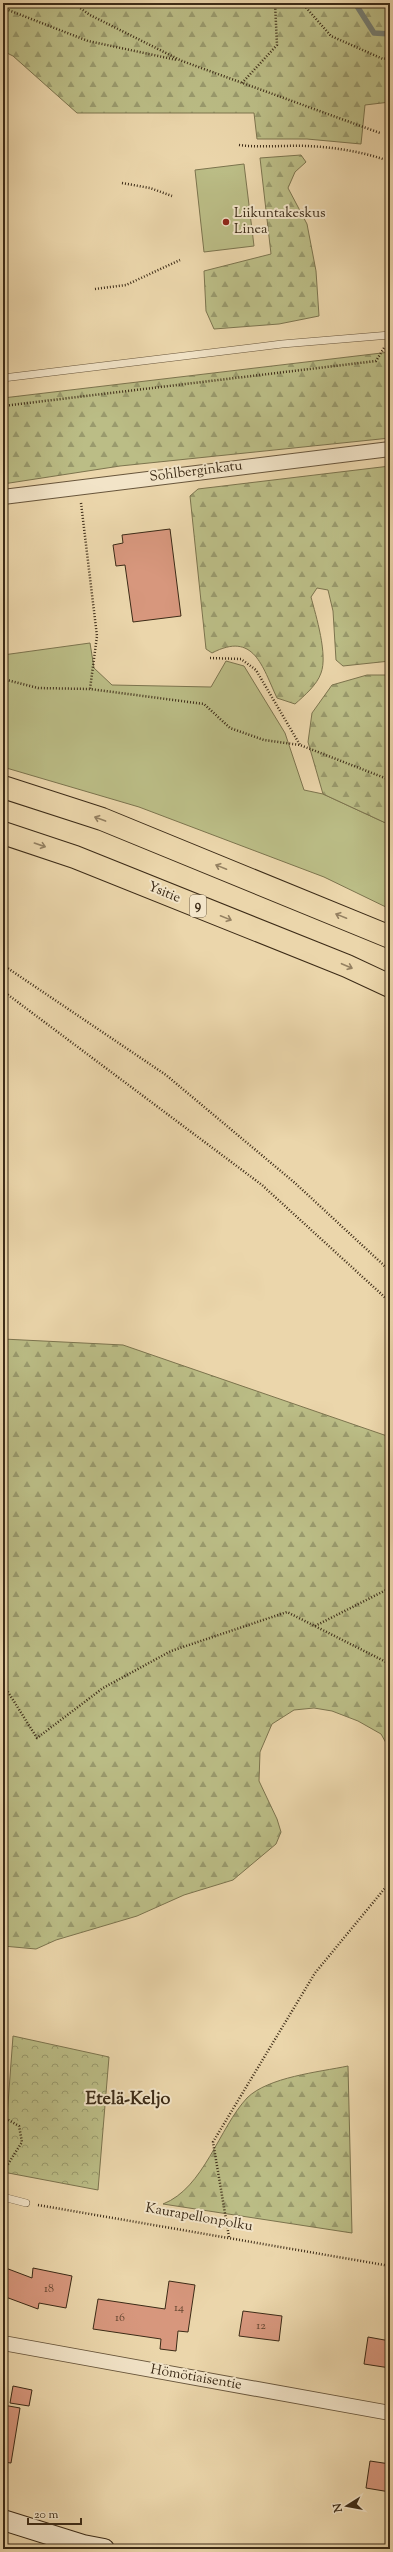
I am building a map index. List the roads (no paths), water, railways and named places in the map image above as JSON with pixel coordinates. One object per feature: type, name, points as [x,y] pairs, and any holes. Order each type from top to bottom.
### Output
[{"type":"highway","points":[[3,787],[102,819],[390,937]]},
{"type":"highway","name":"Ysitie","points":[[3,833],[75,857],[340,963],[390,986]]},
{"type":"street","name":"Sohlberginkatu","points":[[3,496],[390,449]]},
{"type":"street","name":"Hömötiaisentie","points":[[3,2343],[390,2413]]},
{"type":"street","points":[[3,2520],[83,2545],[104,2549]]},
{"type":"lane","points":[[3,378],[282,344],[390,335]]},
{"type":"lane","points":[[3,2197],[26,2203]]},
{"type":"waterway","points":[[355,3],[374,33],[390,34]]},
{"type":"place","name":"Liikuntakeskus Linea","points":[[226,222]]},
{"type":"district","name":"Etelä-Keljo","points":[[128,2100]]}]
